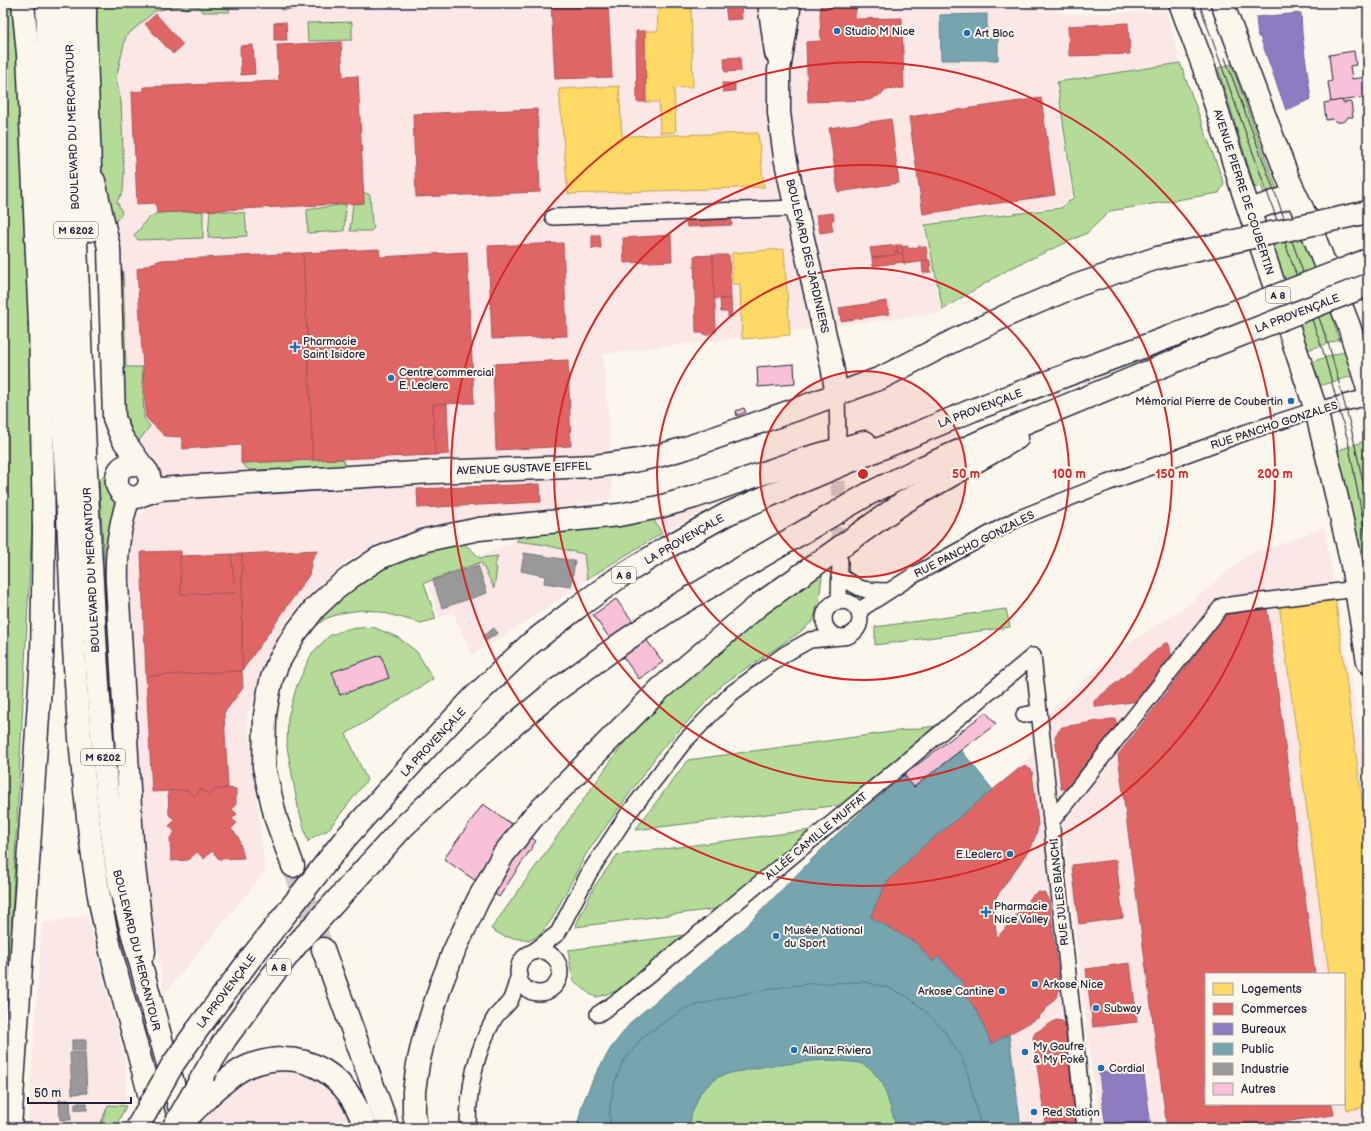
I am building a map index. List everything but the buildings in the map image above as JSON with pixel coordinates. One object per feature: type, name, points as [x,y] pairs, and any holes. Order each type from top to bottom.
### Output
[{"type":"main road","points":[[10,1128],[42,657],[44,528],[40,324],[28,54],[23,3]]},
{"type":"main road","points":[[28,54],[30,3]]},
{"type":"main road","name":"BOULEVARD DU MERCANTOUR","points":[[47,3],[74,455],[113,849],[120,887],[148,997],[185,1128]]},
{"type":"main road","name":"BOULEVARD DU MERCANTOUR","points":[[67,3],[77,690],[89,829],[103,918],[121,992],[144,1071],[157,1128]]},
{"type":"main road","points":[[74,455],[90,277],[90,167],[85,3]]},
{"type":"main road","name":"BOULEVARD DES JARDINIERS","points":[[768,3],[779,70]]},
{"type":"main road","name":"AVENUE PIERRE DE COUBERTIN","points":[[1180,3],[1204,68],[1316,410],[1352,565],[1368,662]]},
{"type":"main road","points":[[1222,3],[1288,178],[1308,221],[1349,326],[1368,389]]},
{"type":"main road","name":"BOULEVARD DES JARDINIERS","points":[[791,5],[779,70],[778,113],[785,157],[832,366],[837,395]]},
{"type":"main road","points":[[90,167],[109,248],[114,418],[141,484],[118,540],[116,560],[133,858],[148,997]]},
{"type":"main road","points":[[1250,210],[1295,194]]},
{"type":"main road","name":"AVENUE GUSTAVE EIFFEL","points":[[141,484],[201,486],[433,472],[595,466],[658,456],[686,448],[881,378],[1014,312],[1120,270],[1164,256],[1368,212]]},
{"type":"main road","name":"LA PROVENÇALE","points":[[137,1128],[173,1064],[197,1030],[250,959],[355,828],[473,698],[530,644],[618,578],[666,548],[727,514],[861,456],[974,410],[1188,330],[1368,260]]},
{"type":"main road","name":"LA PROVENÇALE","points":[[173,1128],[206,1069],[226,1038],[271,978],[297,944],[402,828],[467,766],[552,694],[626,640],[673,608],[870,493],[921,468],[1000,433],[1197,352],[1368,285]]},
{"type":"main road","points":[[40,324],[74,455]]},
{"type":"main road","points":[[416,1128],[414,1091],[418,1064],[423,1042],[441,984],[454,951],[478,900],[503,855],[533,818],[660,689],[760,604],[904,502],[1002,448],[1078,402]]},
{"type":"main road","points":[[293,866],[276,819],[264,767],[265,715],[269,691],[272,678],[278,664],[294,635],[315,608],[352,576],[379,558],[426,540],[479,529],[619,515],[659,506],[694,497],[806,458],[974,410]]},
{"type":"main road","points":[[323,950],[387,1128]]},
{"type":"main road","points":[[177,1128],[235,1074],[253,1064],[275,1059],[301,1060],[320,1068],[337,1081],[350,1096],[361,1114],[365,1128]]},
{"type":"street","points":[[554,217],[796,208]]},
{"type":"street","name":"BOULEVARD DES JARDINIERS","points":[[837,395],[838,443]]},
{"type":"street","name":"RUE PANCHO GONZALES","points":[[858,612],[914,575],[1017,519],[1107,483],[1235,436],[1316,410],[1368,397]]},
{"type":"street","points":[[839,602],[839,568],[857,588],[867,591],[888,591]]},
{"type":"street","points":[[1051,822],[1222,606],[1348,590]]},
{"type":"street","points":[[539,992],[528,989],[520,980],[519,969],[524,958],[558,933],[589,872],[628,814],[684,742],[732,693],[785,654],[810,640],[841,638],[853,634],[860,624],[858,612],[856,608],[848,603],[839,602],[829,607],[825,612],[824,619],[827,629],[831,634],[841,638]]},
{"type":"street","points":[[810,640],[824,619]]},
{"type":"street","name":"RUE JULES BIANCHI","points":[[1032,656],[1085,1128]]},
{"type":"street","name":"ALLÉE CAMILLE MUFFAT","points":[[598,1014],[620,1000],[1032,656]]},
{"type":"street","points":[[1024,715],[1039,712]]},
{"type":"street","points":[[510,1000],[546,991],[557,983],[560,971],[558,933]]},
{"type":"street","points":[[533,952],[546,952],[551,955],[556,959],[560,971]]},
{"type":"street","points":[[468,1128],[473,1070],[479,1049],[496,1014],[510,1000],[519,975]]},
{"type":"shaded area","points":[[94,3],[1043,3],[1064,14],[1166,11],[1180,62],[1055,81],[1072,196],[1060,206],[923,224],[942,313],[603,354],[611,451],[612,499],[457,523],[350,558],[285,621],[247,716],[265,872],[164,994],[143,846],[132,674],[129,528],[155,498],[156,461],[126,424]]},
{"type":"shaded area","points":[[758,486],[716,504],[651,539],[580,584],[540,613],[472,655],[453,612],[439,618],[426,577],[516,541],[525,531]]},
{"type":"shaded area","points":[[1324,527],[1361,739],[1368,793],[1368,1124],[1335,1128],[1099,1128],[1049,713],[1115,652],[1184,608],[1249,554],[1277,546]]},
{"type":"shaded area","points":[[1042,745],[1085,1128],[1021,1128],[1009,1034],[921,848],[993,790]]},
{"type":"shaded area","points":[[87,915],[126,1066],[126,1106],[108,1105],[99,1128],[28,1128],[42,924]]},
{"type":"shaded area","points":[[287,1071],[306,1074],[325,1084],[338,1095],[355,1128],[199,1128],[213,1107],[238,1084],[262,1073]]},
{"type":"green space","points":[[3,3],[15,3],[29,319],[33,506],[3,1093]]},
{"type":"green space","points":[[91,3],[230,3],[229,12],[203,12],[199,7],[191,6],[186,9],[179,6],[155,11],[126,36],[116,78],[121,102],[124,174],[123,192],[117,201],[122,213],[111,227],[96,162]]},
{"type":"green space","points":[[281,3],[354,3],[349,5],[281,10]]},
{"type":"green space","points":[[352,22],[352,40],[308,41],[307,23]]},
{"type":"green space","points":[[1180,63],[1224,184],[1219,193],[1110,211],[1087,233],[1011,268],[943,310],[925,225],[1061,208],[1074,197],[1057,82]]},
{"type":"green space","points":[[1231,64],[1277,190],[1265,195],[1261,186],[1255,188],[1218,68]]},
{"type":"green space","points":[[363,192],[370,195],[372,223],[374,228],[371,231],[350,231],[353,204],[364,203]]},
{"type":"green space","points":[[346,204],[344,231],[308,233],[307,210]]},
{"type":"green space","points":[[210,210],[245,213],[247,236],[208,238]]},
{"type":"green space","points":[[203,211],[203,238],[138,240],[134,235],[146,220],[157,213]]},
{"type":"green space","points":[[1302,229],[1335,314],[1334,324],[1339,340],[1304,351],[1266,239]]},
{"type":"green space","points":[[114,257],[121,265],[123,274],[126,367],[142,367],[144,419],[150,426],[138,442],[127,429],[123,417]]},
{"type":"green space","points":[[1349,350],[1356,375],[1315,387],[1308,363]]},
{"type":"green space","points":[[1368,440],[1368,600],[1336,451]]},
{"type":"green space","points":[[343,459],[345,464],[340,468],[249,470],[241,463]]},
{"type":"green space","points":[[106,476],[117,510],[129,878],[107,710],[105,577],[99,478]]},
{"type":"green space","points":[[650,515],[662,533],[587,579],[584,554],[540,544],[516,541],[525,531]]},
{"type":"green space","points":[[462,541],[480,558],[498,556],[494,567],[497,568],[494,588],[481,562],[424,583],[436,619],[421,623],[377,611],[361,610],[341,613],[325,619],[310,631],[332,602],[378,570],[435,548]]},
{"type":"green space","points":[[823,569],[819,600],[813,621],[800,632],[723,684],[660,751],[586,854],[552,919],[540,935],[529,941],[503,936],[491,929],[631,733],[692,671],[763,611]]},
{"type":"green space","points":[[1006,609],[1010,627],[875,645],[875,627]]},
{"type":"green space","points":[[373,627],[399,638],[417,652],[433,679],[346,734],[367,780],[328,830],[313,837],[308,842],[298,807],[287,747],[288,717],[297,685],[312,653],[329,636],[347,629]]},
{"type":"green space","points":[[935,726],[841,805],[635,830],[688,760]]},
{"type":"green space","points":[[811,830],[716,909],[575,927],[594,887],[617,855]]},
{"type":"green space","points":[[685,935],[617,991],[597,997],[591,995],[574,981],[568,950]]},
{"type":"green space","points":[[776,988],[981,1128],[610,1128]]},
{"type":"green space","points":[[108,1105],[126,1106],[115,1128],[99,1128]]},
{"type":"tunnel","points":[[838,458],[839,554]]},
{"type":"tunnel","points":[[293,866],[323,949]]},
{"type":"tram line","points":[[1199,3],[1323,351],[1348,441],[1368,547]]},
{"type":"tram line","points":[[1225,58],[1278,201],[1330,349],[1352,432],[1368,505]]},
{"type":"place","name":"Studio M Nice","points":[[837,31]]},
{"type":"place","name":"Art Bloc","points":[[967,33]]},
{"type":"place","name":"Pharmacie Saint Isidore","points":[[295,347]]},
{"type":"place","name":"Centre commercial E. Leclerc","points":[[391,378]]},
{"type":"place","name":"Mémorial Pierre de Coubertin","points":[[1291,401]]},
{"type":"place","name":"E.Leclerc","points":[[1010,854]]},
{"type":"place","name":"Pharmacie Nice Valley","points":[[986,912]]},
{"type":"place","name":"Musée National du Sport","points":[[776,936]]},
{"type":"place","name":"Arkose Nice","points":[[1035,984]]},
{"type":"place","name":"Arkose Cantine","points":[[1002,991]]},
{"type":"place","name":"Subway","points":[[1096,1008]]},
{"type":"place","name":"Allianz Riviera","points":[[794,1050]]},
{"type":"place","name":"My Gaufre & My Poké","points":[[1025,1052]]},
{"type":"place","name":"Cordial","points":[[1101,1068]]},
{"type":"place","name":"Red Station","points":[[1034,1112]]}]
